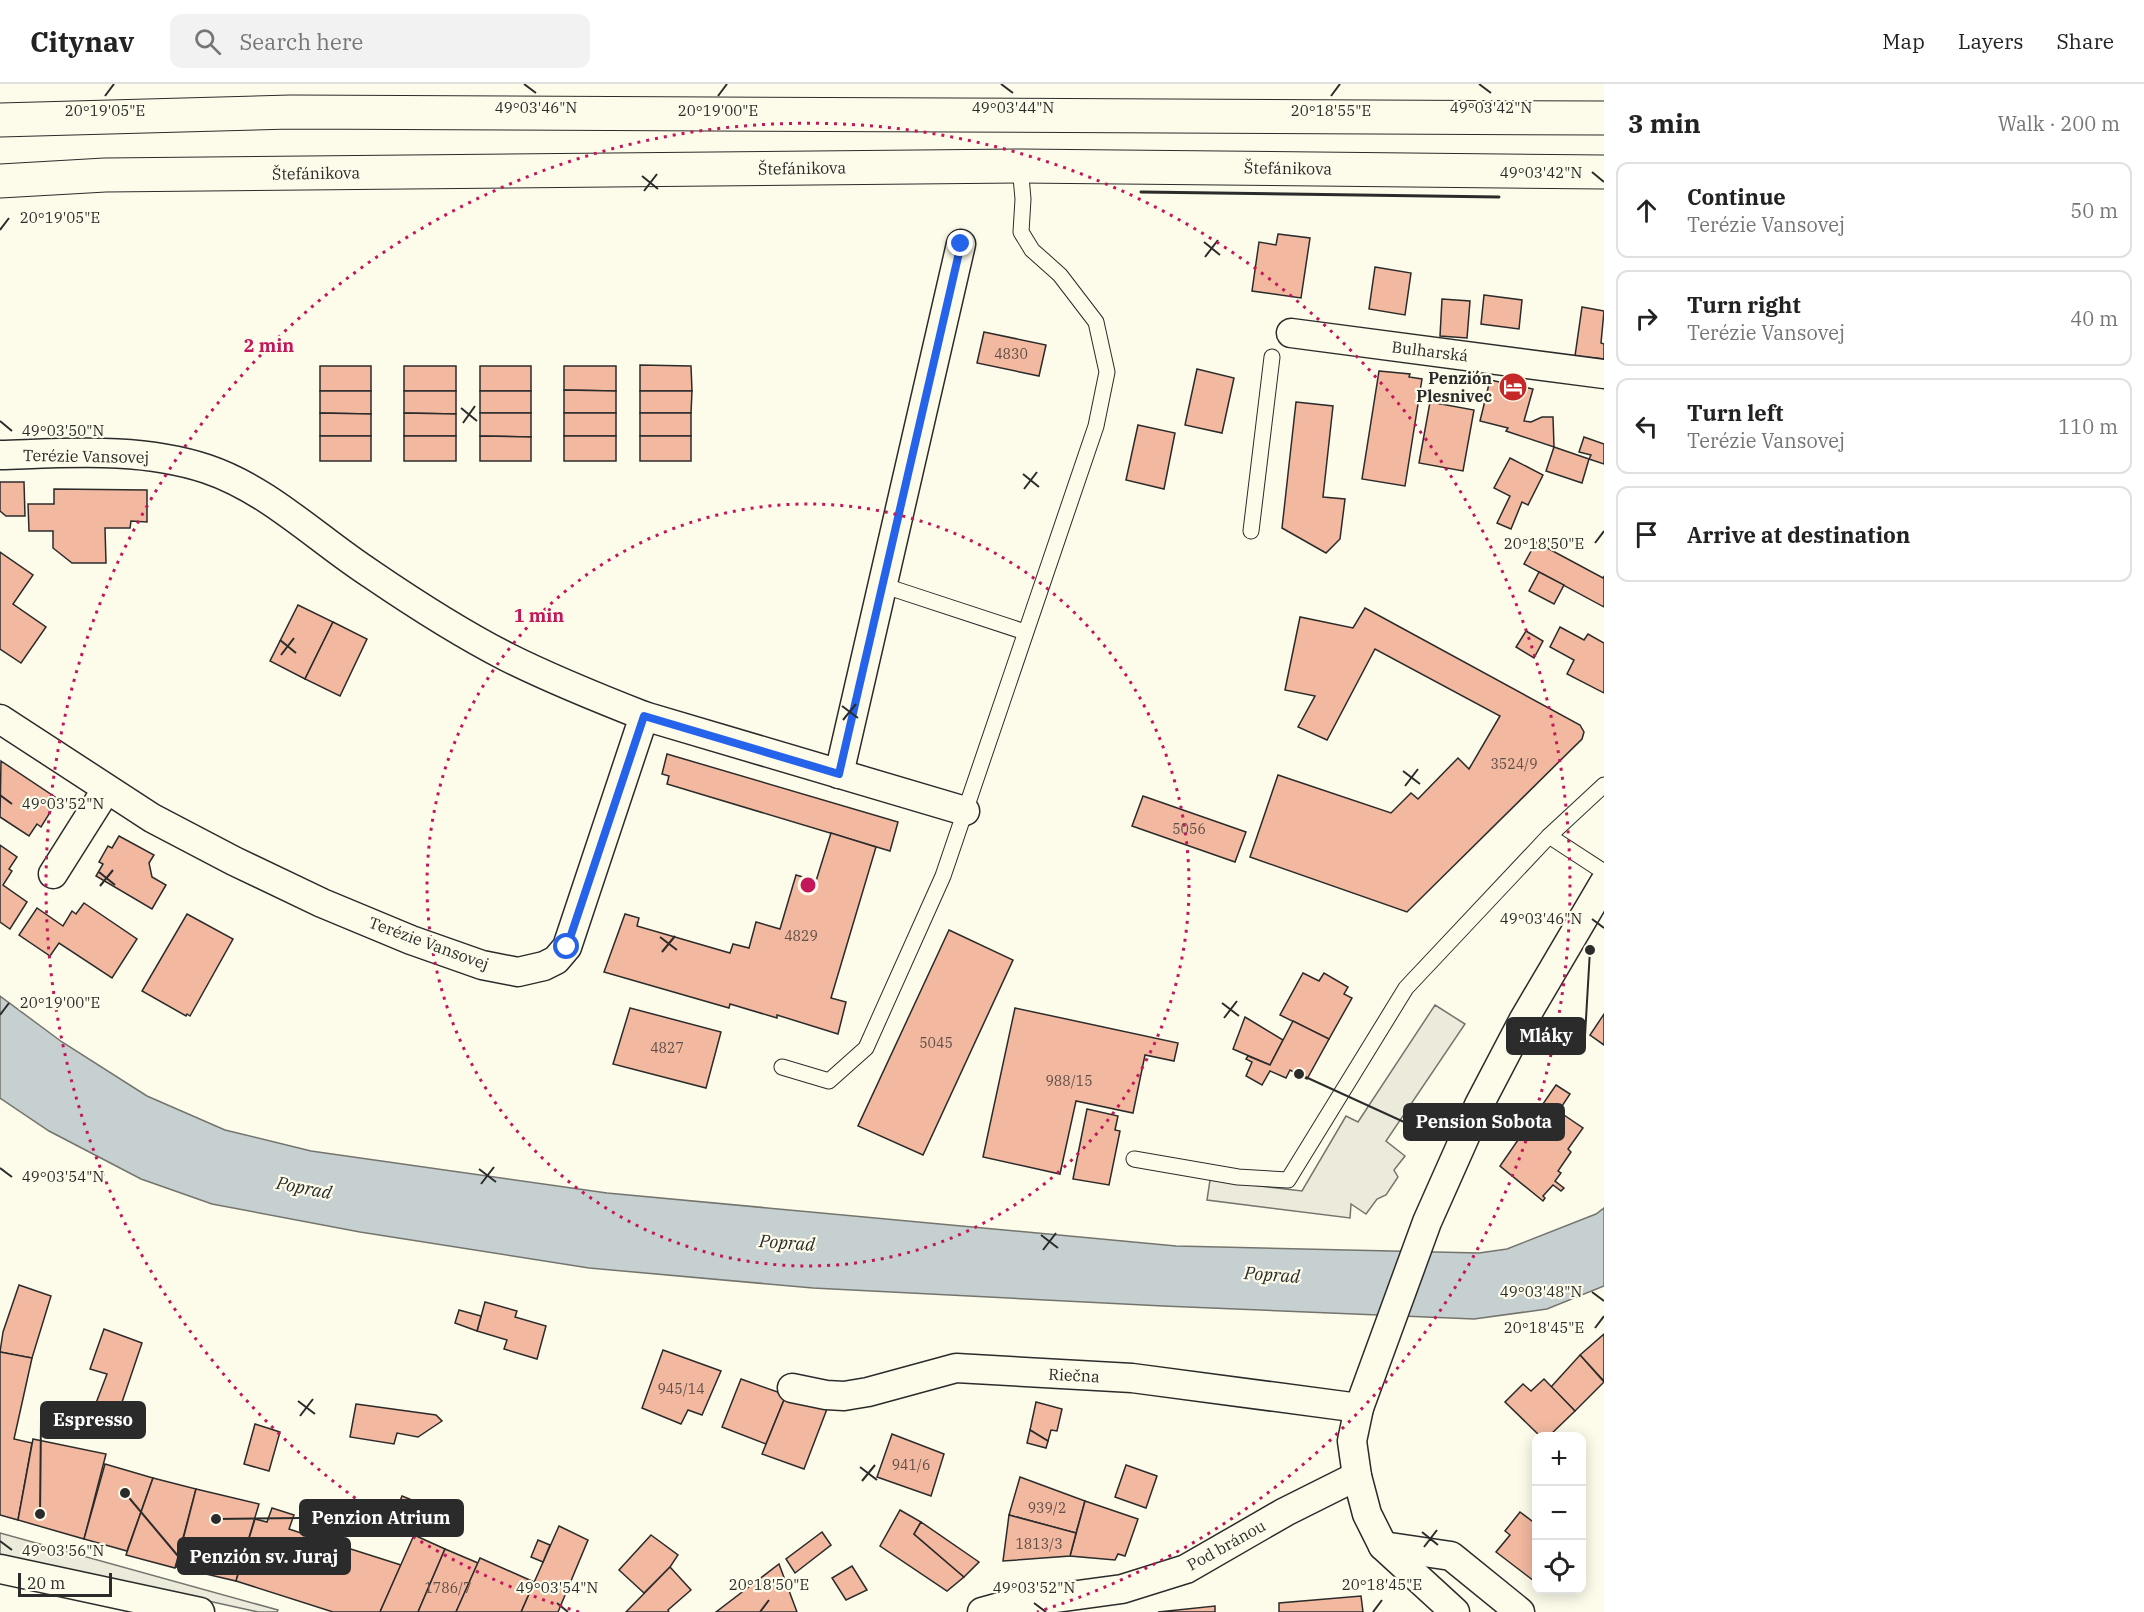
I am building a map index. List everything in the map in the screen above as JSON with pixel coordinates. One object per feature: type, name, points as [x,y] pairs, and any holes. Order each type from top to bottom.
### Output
[{"type":"main road","points":[[0,120],[291,112],[1604,118]]},
{"type":"main road","name":"Štefánikova","points":[[0,181],[105,175],[1020,166],[1604,172]]},
{"type":"street","points":[[839,774],[961,244]]},
{"type":"street","name":"Bulharská","points":[[1291,333],[1604,374]]},
{"type":"street","name":"Terézie Vansovej","points":[[0,455],[112,454],[157,457],[209,470],[265,498],[369,573],[436,617],[506,656],[576,689],[644,716],[965,811]]},
{"type":"street","name":"Terézie Vansovej","points":[[0,719],[106,790],[213,851],[322,903],[411,940],[482,965],[518,972],[544,966],[556,960],[567,947],[644,716]]},
{"type":"street","points":[[53,874],[106,790]]},
{"type":"street","points":[[1455,1612],[1383,1546],[1367,1514],[1357,1476],[1352,1441],[1359,1408],[1427,1222],[1492,1079],[1524,1019],[1600,898]]},
{"type":"street","name":"Riečna","points":[[792,1388],[844,1396],[868,1392],[956,1368],[1132,1378],[1359,1408]]},
{"type":"street","name":"Pod bránou","points":[[982,1612],[1011,1604],[1122,1589],[1186,1569],[1285,1512],[1357,1476]]},
{"type":"street","points":[[1383,1546],[1451,1556],[1520,1612]]},
{"type":"street","points":[[0,1569],[200,1612]]},
{"type":"lane","points":[[782,1067],[829,1081],[866,1048],[943,876],[1096,426],[1107,372],[1096,322],[1060,275],[1032,250],[1021,232],[1023,199],[1020,166]]},
{"type":"lane","points":[[1251,531],[1272,357]]},
{"type":"lane","points":[[882,585],[1025,632]]},
{"type":"lane","points":[[1134,1159],[1238,1177],[1288,1180],[1406,988],[1549,836],[1604,785]]},
{"type":"lane","points":[[1549,836],[1604,872]]},
{"type":"shaded area","points":[[1435,1005],[1465,1024],[1386,1141],[1405,1156],[1394,1170],[1398,1177],[1386,1195],[1377,1199],[1366,1214],[1351,1204],[1350,1218],[1207,1200],[1210,1180],[1302,1191],[1346,1116],[1358,1122]]},
{"type":"shaded area","points":[[0,1533],[278,1610],[277,1612],[258,1612],[0,1555]]},
{"type":"water","name":"Poprad","points":[[0,996],[62,1042],[147,1096],[225,1130],[311,1151],[607,1193],[1176,1246],[1479,1253],[1507,1249],[1596,1214],[1604,1208],[1604,1286],[1547,1309],[1474,1319],[1163,1306],[813,1288],[589,1268],[360,1232],[212,1204],[141,1179],[49,1131],[0,1098]]},
{"type":"building","points":[[1278,234],[1310,238],[1301,298],[1252,291],[1259,242],[1276,245]]},
{"type":"building","points":[[1375,267],[1411,273],[1405,315],[1369,309]]},
{"type":"building","points":[[1484,295],[1522,300],[1519,329],[1481,324]]},
{"type":"building","points":[[1442,299],[1470,301],[1467,338],[1440,336]]},
{"type":"building","points":[[1582,307],[1604,311],[1601,343],[1604,344],[1604,359],[1575,356]]},
{"type":"building","points":[[984,332],[1046,345],[1039,376],[977,363]]},
{"type":"building","points":[[640,365],[691,366],[692,391],[640,391]]},
{"type":"building","points":[[320,366],[371,366],[371,391],[320,391]]},
{"type":"building","points":[[404,366],[456,366],[456,391],[404,391]]},
{"type":"building","points":[[480,366],[531,366],[531,391],[480,391]]},
{"type":"building","points":[[564,366],[616,366],[616,391],[564,390]]},
{"type":"building","points":[[1197,369],[1234,378],[1222,433],[1185,425]]},
{"type":"building","points":[[1379,371],[1410,374],[1409,377],[1422,379],[1405,486],[1362,479]]},
{"type":"building","points":[[1490,380],[1533,389],[1524,421],[1531,422],[1542,417],[1553,417],[1554,447],[1506,431],[1508,428],[1480,421]]},
{"type":"building","points":[[564,390],[616,391],[616,413],[564,413]]},
{"type":"building","points":[[320,391],[371,391],[371,414],[320,413]]},
{"type":"building","points":[[404,391],[456,391],[456,414],[404,413]]},
{"type":"building","points":[[480,391],[531,391],[531,413],[480,413]]},
{"type":"building","points":[[640,391],[692,391],[691,413],[640,413]]},
{"type":"building","points":[[1296,402],[1333,406],[1323,497],[1345,499],[1340,539],[1326,553],[1282,528]]},
{"type":"building","points":[[1430,402],[1474,410],[1463,471],[1419,463]]},
{"type":"building","points":[[320,413],[371,414],[371,436],[320,436]]},
{"type":"building","points":[[404,413],[456,414],[456,436],[404,436]]},
{"type":"building","points":[[480,413],[531,413],[531,437],[480,436]]},
{"type":"building","points":[[564,413],[616,413],[616,436],[564,436]]},
{"type":"building","points":[[640,413],[691,413],[691,436],[640,436]]},
{"type":"building","points":[[1138,425],[1175,433],[1164,489],[1126,480]]},
{"type":"building","points":[[320,436],[371,436],[371,461],[320,461]]},
{"type":"building","points":[[404,436],[456,436],[456,461],[404,461]]},
{"type":"building","points":[[480,436],[531,437],[531,461],[480,461]]},
{"type":"building","points":[[564,436],[616,436],[616,461],[564,461]]},
{"type":"building","points":[[640,436],[691,436],[691,461],[640,461]]},
{"type":"building","points":[[1584,437],[1604,444],[1604,464],[1589,459],[1591,455],[1579,452]]},
{"type":"building","points":[[1554,447],[1589,459],[1582,483],[1546,471]]},
{"type":"building","points":[[1510,458],[1543,475],[1528,505],[1522,502],[1511,529],[1497,523],[1510,496],[1494,488]]},
{"type":"building","points":[[0,482],[24,482],[25,516],[6,516],[0,511]]},
{"type":"building","points":[[54,489],[147,490],[147,522],[131,521],[130,528],[105,528],[106,563],[72,563],[53,548],[53,531],[29,531],[28,504],[54,504]]},
{"type":"building","points":[[1536,542],[1603,578],[1604,576],[1604,607],[1524,564]]},
{"type":"building","points":[[0,552],[33,575],[13,604],[46,627],[21,663],[0,649]]},
{"type":"building","points":[[1539,572],[1564,585],[1554,604],[1529,591]]},
{"type":"building","points":[[298,605],[333,622],[305,679],[270,661]]},
{"type":"building","points":[[1365,608],[1580,725],[1584,732],[1582,739],[1407,912],[1250,857],[1278,775],[1391,813],[1411,793],[1418,799],[1458,758],[1469,769],[1500,716],[1375,649],[1327,740],[1298,727],[1315,696],[1285,690],[1300,617],[1353,628]]},
{"type":"building","points":[[333,622],[367,639],[340,696],[305,679]]},
{"type":"building","points":[[1560,627],[1584,640],[1588,634],[1604,643],[1604,693],[1567,674],[1574,660],[1550,647]]},
{"type":"building","points":[[1526,631],[1543,641],[1534,658],[1516,647]]},
{"type":"building","points":[[667,754],[898,822],[890,851],[667,784],[669,776],[662,774]]},
{"type":"building","points":[[1,761],[55,797],[48,809],[51,811],[41,827],[37,824],[29,836],[0,817]]},
{"type":"building","points":[[1143,796],[1246,832],[1235,862],[1132,826]]},
{"type":"building","points":[[831,833],[876,847],[831,998],[846,1002],[838,1034],[777,1015],[777,1018],[730,1004],[729,1008],[604,972],[625,914],[639,918],[637,926],[730,953],[733,944],[749,948],[756,922],[780,929],[796,875],[816,881]]},
{"type":"building","points":[[119,836],[154,855],[149,863],[152,877],[166,885],[152,909],[96,876],[103,864],[99,862],[108,846],[112,848]]},
{"type":"building","points":[[0,845],[17,857],[3,885],[27,902],[10,929],[0,922]]},
{"type":"building","points":[[84,903],[137,939],[112,978],[59,943],[50,956],[19,935],[37,908],[63,926],[72,911],[76,914]]},
{"type":"building","points":[[187,914],[233,939],[190,1016],[187,1014],[186,1016],[142,991]]},
{"type":"building","points":[[949,930],[1013,960],[923,1155],[858,1126]]},
{"type":"building","points":[[1303,973],[1319,981],[1324,973],[1348,987],[1344,994],[1352,998],[1329,1039],[1280,1015]]},
{"type":"building","points":[[630,1008],[721,1032],[706,1088],[613,1064]]},
{"type":"building","points":[[1015,1008],[1178,1043],[1174,1061],[1145,1055],[1133,1113],[1076,1101],[1060,1174],[983,1157]]},
{"type":"building","points":[[1604,1014],[1604,1045],[1590,1035]]},
{"type":"building","points":[[1245,1017],[1283,1040],[1270,1065],[1233,1049]]},
{"type":"building","points":[[1293,1021],[1329,1039],[1307,1079],[1290,1070],[1286,1078],[1270,1071],[1262,1085],[1246,1076],[1252,1062],[1246,1059],[1248,1056],[1270,1065]]},
{"type":"building","points":[[1556,1085],[1570,1094],[1560,1109],[1563,1111],[1561,1113],[1583,1128],[1568,1149],[1571,1152],[1558,1171],[1561,1173],[1555,1181],[1564,1188],[1561,1191],[1553,1185],[1543,1196],[1545,1198],[1543,1201],[1500,1166]]},
{"type":"building","points":[[1087,1109],[1118,1116],[1115,1130],[1120,1131],[1109,1185],[1073,1179]]},
{"type":"building","points":[[19,1285],[51,1296],[32,1358],[0,1352],[3,1332]]},
{"type":"building","points":[[485,1302],[517,1311],[515,1317],[546,1326],[537,1359],[504,1349],[507,1340],[477,1331]]},
{"type":"building","points":[[459,1310],[481,1316],[477,1331],[455,1323]]},
{"type":"building","points":[[104,1329],[142,1343],[116,1420],[93,1411],[107,1374],[90,1369]]},
{"type":"building","points":[[1604,1334],[1604,1381],[1580,1355]]},
{"type":"building","points":[[663,1350],[721,1371],[702,1415],[688,1410],[681,1424],[642,1408]]},
{"type":"building","points":[[0,1352],[32,1358],[14,1439],[32,1443],[18,1520],[0,1515]]},
{"type":"building","points":[[1580,1355],[1604,1382],[1575,1411],[1551,1387]]},
{"type":"building","points":[[741,1379],[786,1395],[766,1444],[722,1427]]},
{"type":"building","points":[[1544,1379],[1575,1411],[1553,1432],[1536,1432],[1505,1402],[1523,1384],[1531,1391]]},
{"type":"building","points":[[786,1395],[827,1409],[804,1469],[762,1454]]},
{"type":"building","points":[[1036,1402],[1062,1409],[1057,1431],[1051,1430],[1048,1441],[1030,1430]]},
{"type":"building","points":[[356,1404],[436,1415],[442,1421],[418,1437],[397,1433],[394,1444],[350,1437]]},
{"type":"building","points":[[255,1424],[280,1432],[269,1471],[244,1464]]},
{"type":"building","points":[[1030,1430],[1048,1441],[1046,1448],[1027,1443]]},
{"type":"building","points":[[892,1434],[944,1454],[931,1496],[877,1477]]},
{"type":"building","points":[[33,1439],[106,1454],[84,1539],[18,1520]]},
{"type":"building","points":[[105,1464],[153,1478],[127,1551],[84,1539]]},
{"type":"building","points":[[1126,1465],[1157,1476],[1146,1508],[1115,1497]]},
{"type":"building","points":[[1020,1477],[1085,1501],[1076,1533],[1009,1515]]},
{"type":"building","points":[[153,1478],[196,1489],[175,1568],[126,1555]]},
{"type":"building","points":[[196,1489],[259,1504],[236,1581],[176,1567]]},
{"type":"building","points":[[402,1496],[424,1505],[414,1532],[391,1523]]},
{"type":"building","points":[[1085,1501],[1138,1519],[1125,1556],[1118,1554],[1115,1560],[1070,1556]]},
{"type":"building","points":[[272,1508],[294,1515],[289,1529],[316,1538],[317,1531],[337,1537],[335,1544],[401,1565],[380,1612],[333,1612],[236,1581],[255,1519],[267,1522]]},
{"type":"building","points":[[900,1510],[921,1522],[914,1534],[964,1577],[947,1591],[880,1546]]},
{"type":"building","points":[[1520,1512],[1532,1521],[1532,1579],[1496,1552],[1510,1535],[1505,1531]]},
{"type":"building","points":[[1009,1515],[1076,1533],[1070,1556],[1003,1561]]},
{"type":"building","points":[[921,1522],[979,1562],[964,1577],[914,1534]]},
{"type":"building","points":[[559,1526],[588,1540],[558,1612],[521,1612]]},
{"type":"building","points":[[822,1532],[831,1545],[795,1573],[786,1559]]},
{"type":"building","points":[[414,1535],[445,1549],[418,1612],[380,1612]]},
{"type":"building","points":[[651,1535],[678,1555],[670,1567],[644,1593],[619,1570]]},
{"type":"building","points":[[538,1540],[550,1545],[543,1562],[531,1557]]},
{"type":"building","points":[[445,1549],[478,1563],[456,1612],[418,1612]]},
{"type":"building","points":[[480,1558],[534,1582],[521,1612],[456,1612]]},
{"type":"building","points":[[779,1564],[797,1612],[716,1612]]},
{"type":"building","points":[[852,1566],[867,1590],[846,1600],[832,1578]]},
{"type":"building","points":[[670,1567],[691,1590],[668,1610],[669,1612],[626,1612]]},
{"type":"building","points":[[1361,1596],[1363,1612],[1279,1612],[1279,1603]]},
{"type":"building","points":[[1215,1606],[1215,1612],[1158,1612]]},
{"type":"wall","points":[[1141,192],[1499,197]]},
{"type":"place","name":"Penzión Plesnivec","points":[[1513,387]]},
{"type":"place","name":"Mláky","points":[[1590,950]]},
{"type":"place","name":"Pension Sobota","points":[[1299,1074]]},
{"type":"place","name":"Penzión sv. Juraj","points":[[125,1493]]},
{"type":"place","name":"Espresso","points":[[40,1514]]},
{"type":"place","name":"Penzion Atrium","points":[[216,1519]]},
{"type":"route","points":[[567,947],[644,716],[839,774],[961,244]]}]
